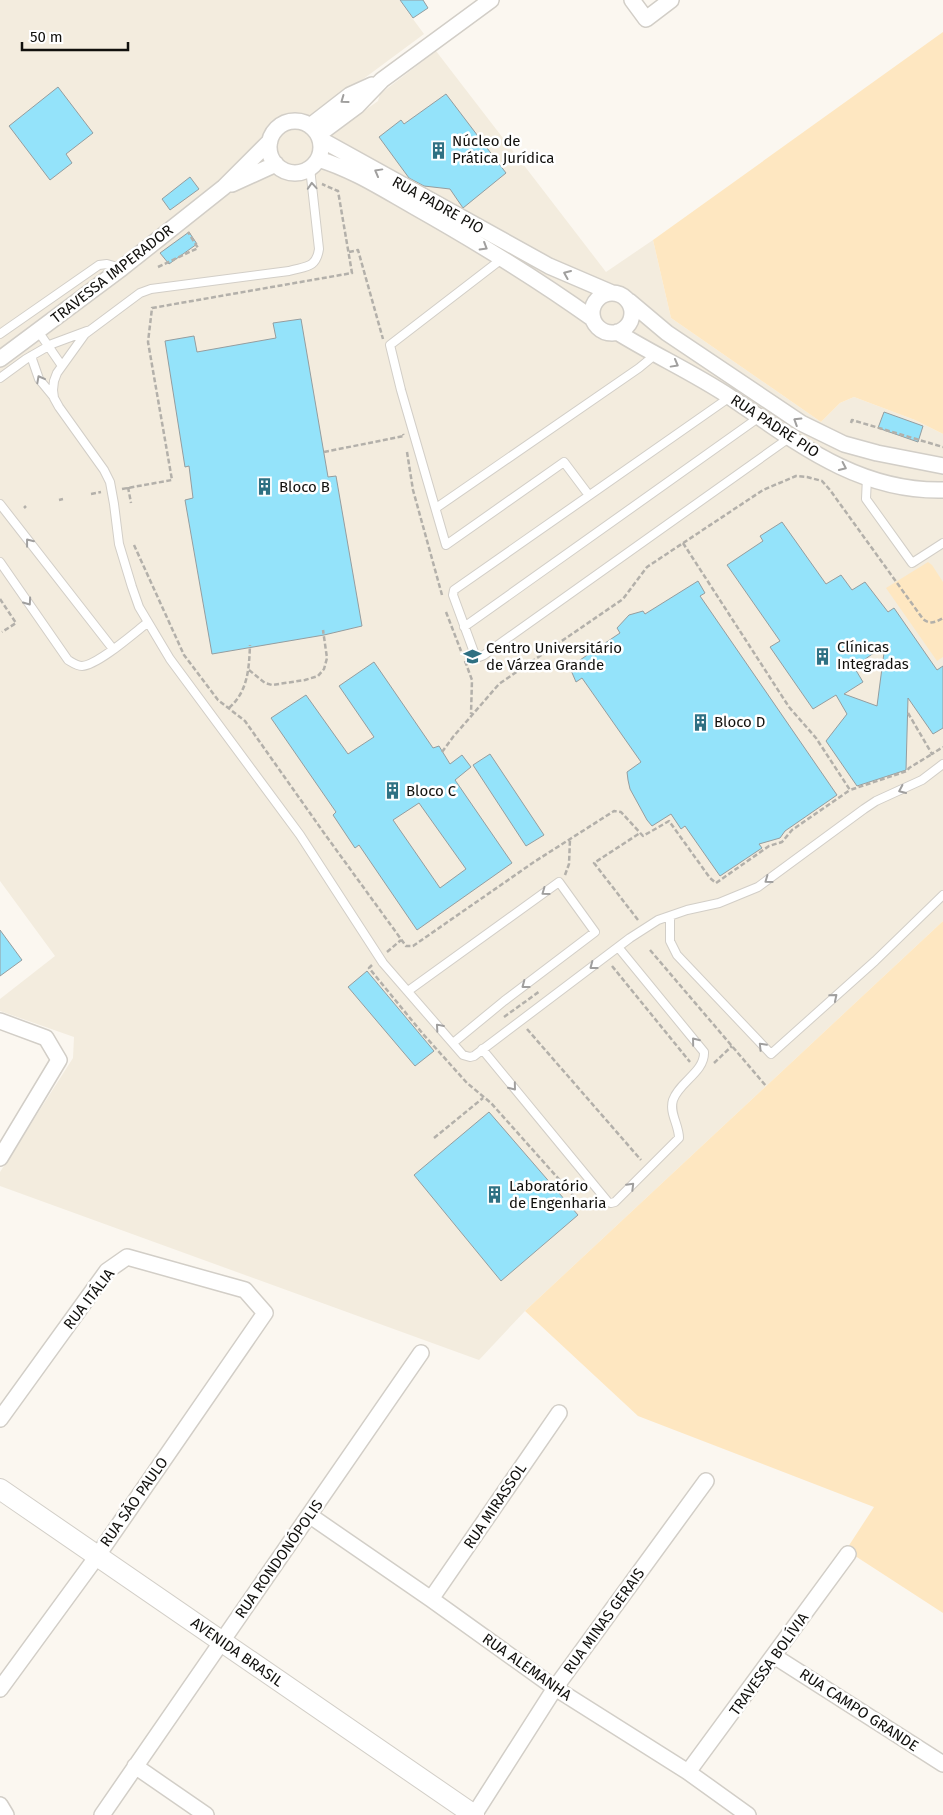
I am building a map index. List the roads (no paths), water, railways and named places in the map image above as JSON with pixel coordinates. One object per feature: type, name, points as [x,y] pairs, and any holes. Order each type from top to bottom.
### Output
[{"type":"street","points":[[316,133],[350,95],[382,80],[491,0]]},
{"type":"street","points":[[632,0],[646,19],[671,0]]},
{"type":"street","points":[[302,122],[316,133],[321,149],[315,169],[294,173],[286,171],[276,164],[271,157],[269,149],[273,133],[286,123],[302,122]]},
{"type":"street","name":"RUA PADRE PIO","points":[[316,133],[549,266],[612,293]]},
{"type":"street","name":"TRAVESSA IMPERADOR","points":[[0,359],[122,268],[224,187],[270,141]]},
{"type":"street","name":"TRAVESSA IMPERADOR","points":[[224,187],[276,164]]},
{"type":"street","name":"RUA PADRE PIO","points":[[315,169],[368,181],[503,258],[555,291],[593,319]]},
{"type":"street","points":[[612,293],[618,294],[628,302],[631,307],[631,320],[628,326],[617,332],[603,330],[593,319],[592,313],[596,301],[600,297],[612,293]]},
{"type":"street","name":"RUA PADRE PIO","points":[[628,302],[667,333],[801,423],[853,446],[877,453],[943,466]]},
{"type":"street","name":"RUA PADRE PIO","points":[[617,332],[730,397],[789,438],[845,469],[901,487],[943,490]]},
{"type":"street","points":[[0,1022],[46,1038],[59,1060],[0,1158]]},
{"type":"street","name":"RUA ITÁLIA","points":[[0,1419],[107,1271],[126,1257],[245,1290],[265,1313]]},
{"type":"street","name":"RUA SÃO PAULO","points":[[0,1689],[98,1555],[265,1313]]},
{"type":"street","name":"RUA RONDONÓPOLIS","points":[[102,1815],[421,1353]]},
{"type":"street","name":"RUA MIRASSOL","points":[[431,1599],[559,1413]]},
{"type":"street","name":"RUA MINAS GERAIS","points":[[474,1815],[556,1688],[706,1481]]},
{"type":"street","name":"AVENIDA BRASIL","points":[[0,1489],[474,1815]]},
{"type":"street","name":"RUA ALEMANHA","points":[[309,1515],[556,1688],[688,1772],[748,1815]]},
{"type":"street","name":"TRAVESSA BOLÍVIA","points":[[688,1772],[848,1554]]},
{"type":"street","name":"RUA CAMPO GRANDE","points":[[774,1656],[943,1764]]},
{"type":"street","points":[[135,1766],[206,1815]]},
{"type":"street","points":[[0,1805],[6,1815]]},
{"type":"lane","points":[[0,378],[47,346],[87,331],[147,289],[289,271],[312,265],[316,261],[319,249],[315,169]]},
{"type":"lane","points":[[503,258],[390,345],[401,390],[446,545],[564,462],[588,494]]},
{"type":"lane","points":[[0,334],[99,265],[107,264],[122,268]]},
{"type":"lane","points":[[38,331],[62,366]]},
{"type":"lane","points":[[54,398],[54,381],[62,366],[87,331]]},
{"type":"lane","points":[[436,508],[631,374],[656,354]]},
{"type":"lane","points":[[31,356],[41,383],[54,398],[104,470],[110,482],[119,544],[132,587],[147,623],[170,659],[300,835],[380,958],[466,1057],[470,1058],[653,923],[697,907],[719,903],[758,887],[876,801],[922,780],[943,764]]},
{"type":"lane","points":[[730,397],[588,494],[454,590],[453,595],[475,654],[479,657],[484,655],[789,438]]},
{"type":"lane","points":[[464,627],[758,418]]},
{"type":"lane","points":[[866,477],[866,499],[912,563],[943,543]]},
{"type":"lane","points":[[0,504],[113,649]]},
{"type":"lane","points":[[0,562],[68,660],[79,666],[85,666],[113,649],[147,623]]},
{"type":"lane","points":[[408,991],[558,882],[595,932],[504,1001],[453,1043]]},
{"type":"lane","points":[[670,916],[670,942],[677,955],[770,1054],[799,1031],[875,962],[943,895]]},
{"type":"lane","points":[[482,1049],[610,1203],[614,1202],[679,1138],[679,1130],[673,1113],[672,1102],[682,1086],[704,1059],[704,1052],[618,947]]},
{"type":"place","name":"Núcleo de Prática Jurídica","points":[[438,150]]},
{"type":"place","name":"Bloco B","points":[[265,487]]},
{"type":"place","name":"Clínicas Integradas","points":[[823,656]]},
{"type":"place","name":"Centro Universitário de Várzea Grande","points":[[472,657]]},
{"type":"place","name":"Bloco D","points":[[700,722]]},
{"type":"place","name":"Bloco C","points":[[392,791]]},
{"type":"place","name":"Laboratório de Engenharia","points":[[495,1195]]}]
